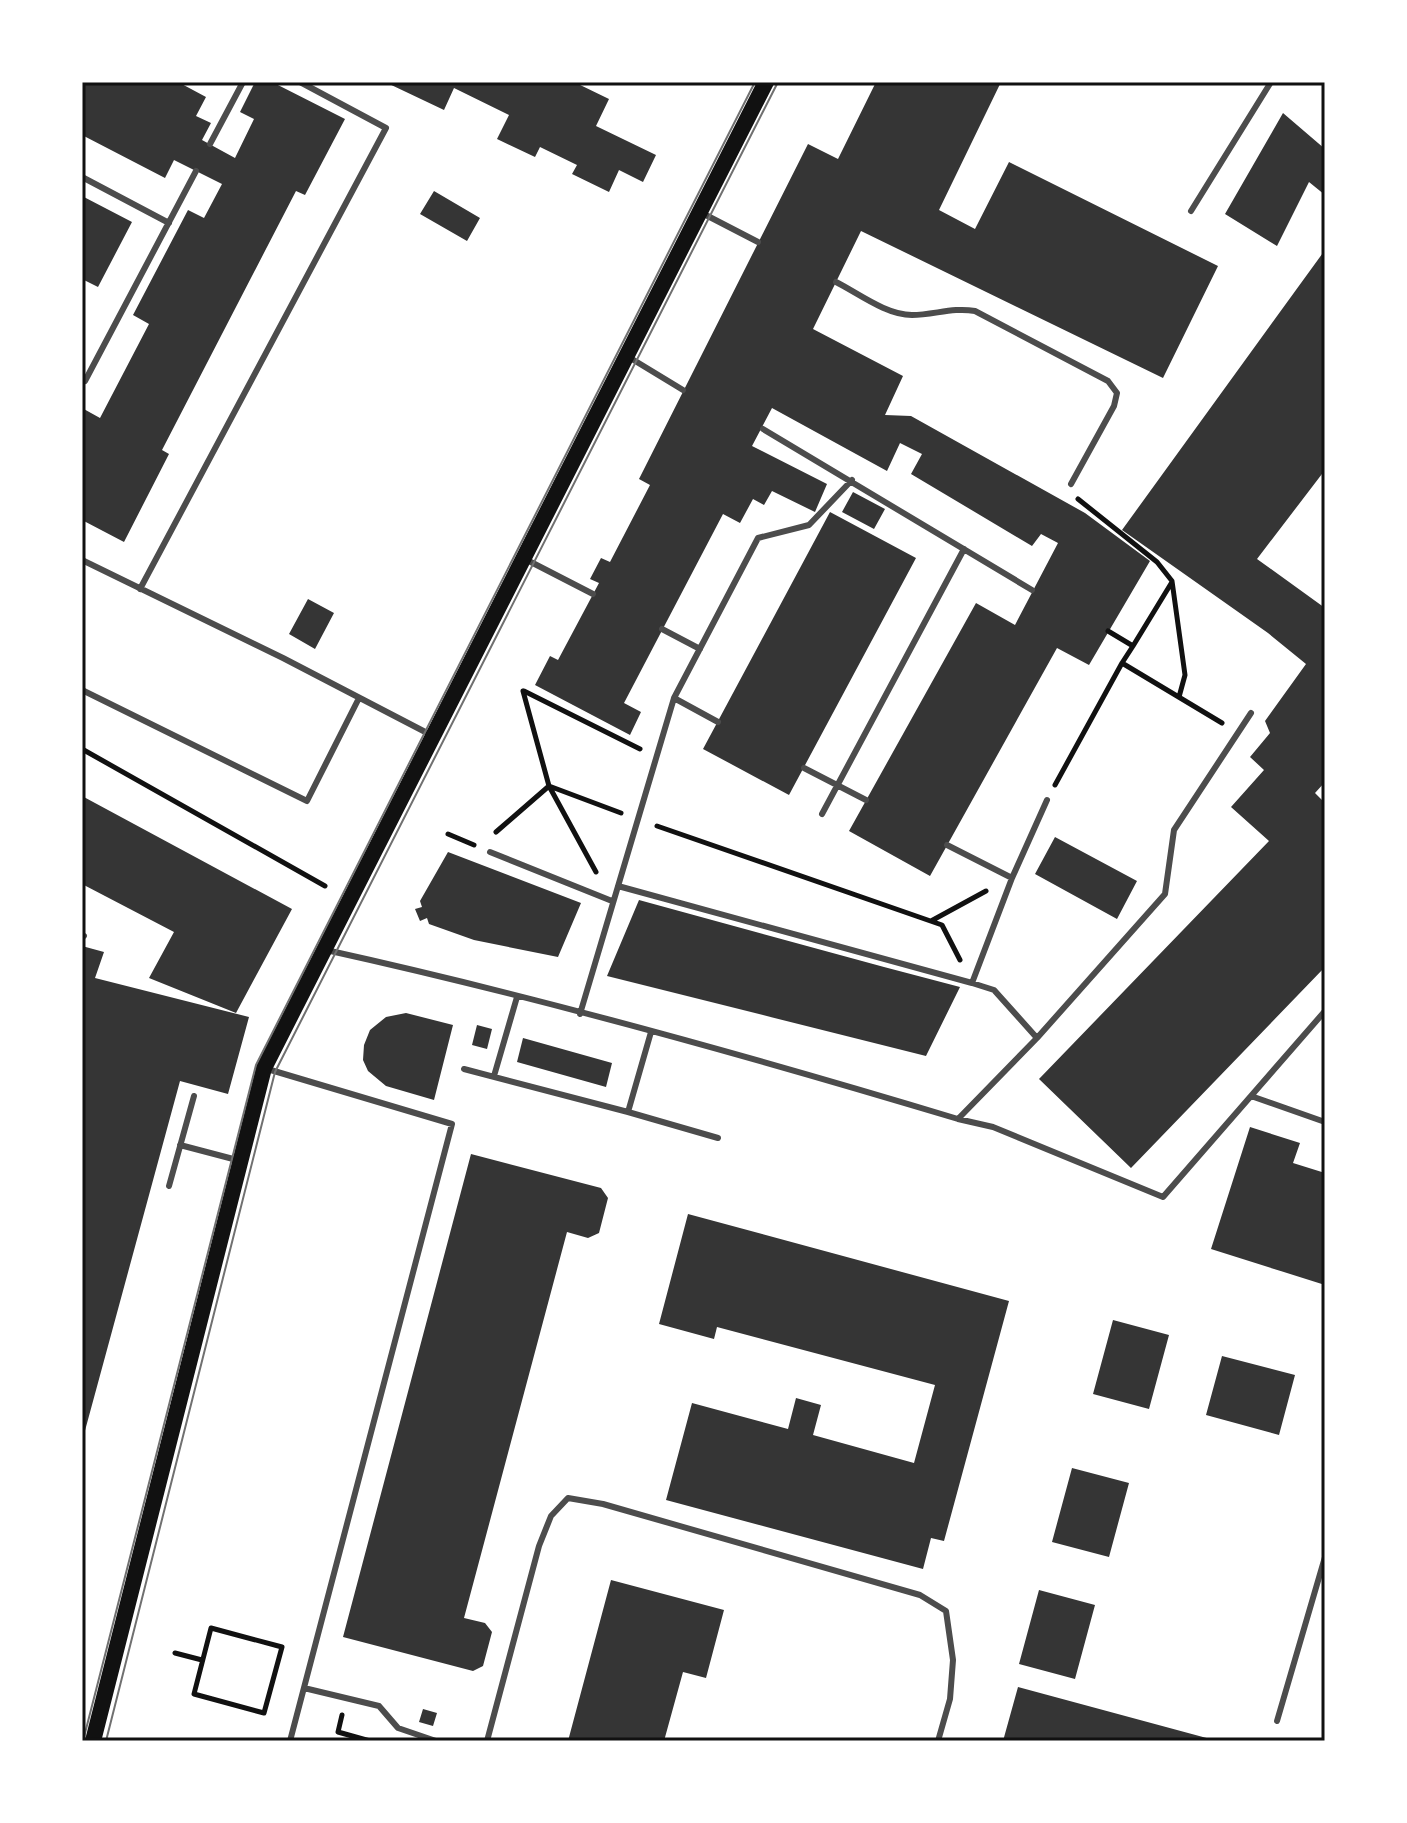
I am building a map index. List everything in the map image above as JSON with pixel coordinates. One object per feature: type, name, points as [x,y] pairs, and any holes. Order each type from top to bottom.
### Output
[{"type":"main road","points":[[93,1741],[264,1068],[766,82]]},
{"type":"lane","points":[[210,144],[243,82]]},
{"type":"lane","points":[[140,589],[386,128],[300,82]]},
{"type":"lane","points":[[1191,211],[1271,82]]},
{"type":"lane","points":[[85,381],[196,171]]},
{"type":"lane","points":[[82,177],[169,223]]},
{"type":"lane","points":[[700,212],[758,242]]},
{"type":"lane","points":[[836,282],[896,312],[911,315],[960,308],[975,311],[1108,381],[1117,393],[1114,406],[1071,484]]},
{"type":"lane","points":[[627,356],[683,390]]},
{"type":"lane","points":[[763,429],[1032,590]]},
{"type":"lane","points":[[580,1014],[674,698],[758,538],[809,525],[852,480]]},
{"type":"lane","points":[[822,814],[964,549]]},
{"type":"lane","points":[[524,558],[593,594]]},
{"type":"lane","points":[[82,560],[283,658],[434,737]]},
{"type":"lane","points":[[662,629],[700,649]]},
{"type":"lane","points":[[82,690],[307,801],[359,698]]},
{"type":"lane","points":[[674,698],[718,722]]},
{"type":"lane","points":[[958,1119],[1037,1038],[1165,894],[1174,830],[1251,713]]},
{"type":"lane","points":[[804,768],[866,800]]},
{"type":"lane","points":[[972,983],[1012,878],[1047,800]]},
{"type":"lane","points":[[947,845],[1012,878]]},
{"type":"lane","points":[[490,852],[612,901]]},
{"type":"lane","points":[[618,886],[994,990],[1037,1038]]},
{"type":"lane","points":[[322,950],[773,1064],[993,1127],[1163,1197],[1325,1011]]},
{"type":"lane","points":[[494,1076],[517,997]]},
{"type":"lane","points":[[628,1112],[651,1032]]},
{"type":"lane","points":[[264,1068],[452,1124],[290,1741]]},
{"type":"lane","points":[[464,1069],[718,1138]]},
{"type":"lane","points":[[169,1186],[194,1096]]},
{"type":"lane","points":[[1251,1096],[1325,1122]]},
{"type":"lane","points":[[180,1145],[241,1161]]},
{"type":"lane","points":[[487,1741],[539,1546],[551,1516],[568,1498],[603,1504],[865,1578],[920,1595],[946,1611],[953,1660],[950,1699],[938,1741]]},
{"type":"lane","points":[[1277,1721],[1325,1557]]},
{"type":"lane","points":[[304,1688],[379,1706],[398,1728],[436,1741]]},
{"type":"path","points":[[1079,503],[1157,562],[1172,581],[1185,675],[1179,697]]},
{"type":"path","points":[[1047,800],[1122,663],[1172,581]]},
{"type":"path","points":[[1108,631],[1133,646]]},
{"type":"path","points":[[1122,663],[1238,733]]},
{"type":"path","points":[[612,901],[549,786],[523,691],[656,757]]},
{"type":"path","points":[[82,749],[325,886]]},
{"type":"path","points":[[549,786],[942,925],[972,983]]},
{"type":"path","points":[[490,837],[549,786]]},
{"type":"path","points":[[931,921],[1012,878]]},
{"type":"path","points":[[211,1628],[282,1647],[264,1713],[194,1694],[202,1660],[211,1628]]},
{"type":"path","points":[[175,1653],[202,1660]]},
{"type":"building","points":[[82,82],[178,82],[206,97],[196,116],[211,123],[202,140],[235,158],[254,119],[240,112],[255,82],[272,82],[345,119],[305,195],[296,191],[162,450],[169,454],[124,542],[82,520],[82,408],[100,418],[149,324],[133,315],[188,210],[204,218],[222,184],[174,160],[165,178],[82,135]]},
{"type":"building","points":[[385,82],[574,82],[609,99],[596,126],[656,155],[643,182],[619,170],[609,192],[572,174],[577,165],[540,147],[535,157],[497,139],[509,115],[454,88],[444,110]]},
{"type":"building","points":[[876,82],[1001,82],[939,210],[975,229],[1009,162],[1218,266],[1163,378],[861,231],[813,329],[903,376],[885,415],[911,416],[1085,513],[1150,561],[1089,665],[1057,648],[930,876],[849,831],[976,603],[1015,625],[1058,543],[1041,534],[1032,546],[911,474],[922,454],[900,443],[887,471],[772,408],[752,446],[827,484],[815,512],[772,491],[764,505],[753,499],[740,523],[723,514],[624,703],[641,712],[630,735],[535,685],[550,656],[558,660],[599,583],[590,579],[601,558],[610,562],[650,485],[639,479],[808,144],[838,159]]},
{"type":"building","points":[[1283,113],[1325,149],[1325,195],[1309,182],[1277,246],[1225,214]]},
{"type":"building","points":[[434,191],[480,218],[467,241],[420,214]]},
{"type":"building","points":[[82,196],[132,222],[98,287],[82,279]]},
{"type":"building","points":[[1325,250],[1325,470],[1257,559],[1325,608],[1325,782],[1315,793],[1325,803],[1325,967],[1131,1168],[1039,1079],[1269,841],[1231,807],[1264,770],[1250,757],[1270,733],[1265,721],[1306,664],[1268,633],[1122,530]]},
{"type":"building","points":[[853,492],[885,509],[874,529],[842,512]]},
{"type":"building","points":[[830,512],[916,558],[789,795],[703,749]]},
{"type":"building","points":[[308,599],[334,613],[315,649],[289,634]]},
{"type":"building","points":[[82,796],[292,909],[236,1013],[149,978],[174,932],[82,884]]},
{"type":"building","points":[[1055,837],[1137,881],[1117,919],[1035,874]]},
{"type":"building","points":[[448,852],[581,903],[558,957],[474,940],[429,924],[427,918],[420,921],[415,909],[422,907],[420,901]]},
{"type":"building","points":[[639,900],[960,987],[926,1056],[607,976]]},
{"type":"building","points":[[82,946],[104,952],[95,978],[249,1017],[228,1094],[180,1081],[83,1438]]},
{"type":"building","points":[[406,1013],[453,1025],[434,1100],[386,1086],[368,1071],[363,1060],[364,1045],[370,1030],[386,1017]]},
{"type":"building","points":[[477,1025],[492,1029],[487,1049],[472,1045]]},
{"type":"building","points":[[523,1038],[612,1063],[606,1087],[517,1062]]},
{"type":"building","points":[[1250,1127],[1300,1143],[1293,1163],[1325,1173],[1325,1285],[1211,1249]]},
{"type":"building","points":[[471,1154],[601,1188],[608,1198],[599,1233],[588,1238],[567,1232],[464,1618],[485,1623],[492,1632],[483,1666],[473,1671],[343,1637]]},
{"type":"building","points":[[688,1214],[1009,1301],[944,1541],[931,1538],[923,1569],[666,1500],[692,1403],[788,1429],[796,1398],[821,1405],[813,1435],[914,1463],[935,1385],[717,1327],[714,1339],[659,1324]]},
{"type":"building","points":[[1113,1320],[1169,1335],[1149,1409],[1093,1394]]},
{"type":"building","points":[[1222,1356],[1295,1375],[1279,1435],[1206,1415]]},
{"type":"building","points":[[1072,1468],[1129,1483],[1109,1557],[1052,1542]]},
{"type":"building","points":[[611,1580],[724,1610],[706,1678],[683,1672],[664,1741],[568,1741]]},
{"type":"building","points":[[1039,1590],[1095,1605],[1075,1679],[1019,1664]]},
{"type":"building","points":[[1018,1687],[1214,1740],[1003,1741]]},
{"type":"building","points":[[423,1709],[437,1713],[433,1726],[419,1722]]},
{"type":"tram line","points":[[83,1741],[256,1065],[755,82]]},
{"type":"tram line","points":[[106,1741],[275,1072],[778,82]]}]
